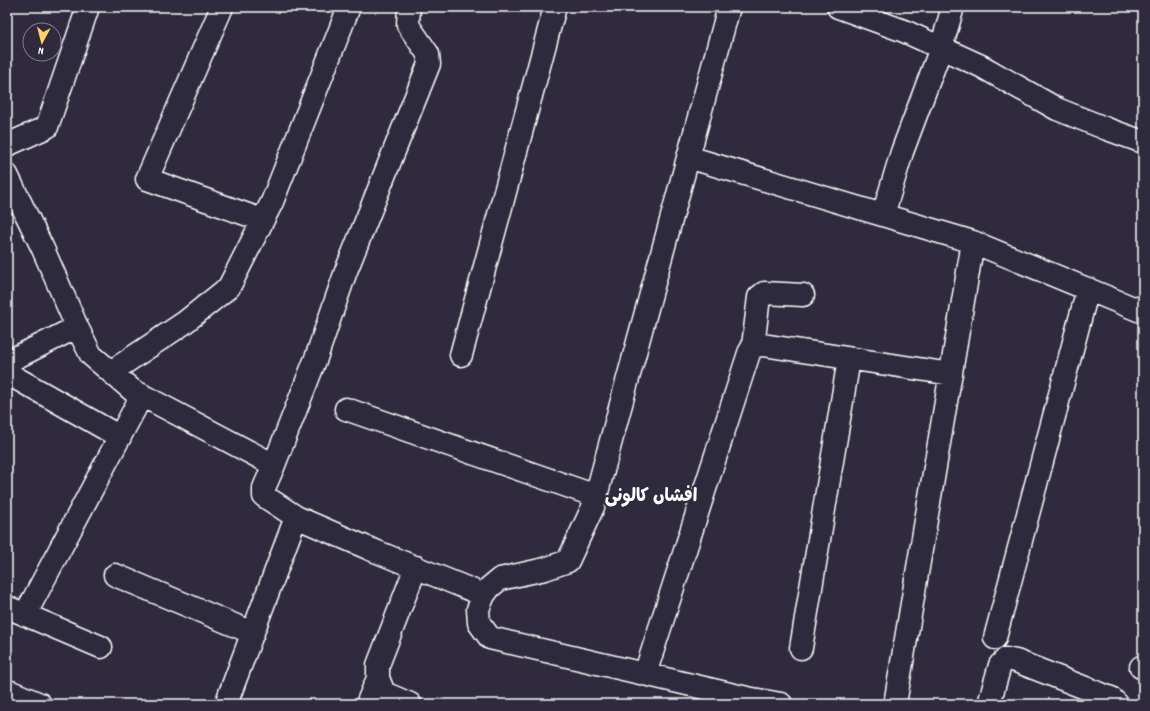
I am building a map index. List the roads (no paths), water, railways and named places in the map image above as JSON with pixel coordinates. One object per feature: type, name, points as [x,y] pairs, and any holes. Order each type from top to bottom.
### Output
[{"type":"street","points":[[7,145],[48,127],[88,7]]},
{"type":"street","points":[[222,7],[147,179],[262,220]]},
{"type":"street","points":[[111,372],[184,323],[229,287],[272,202],[349,7]]},
{"type":"street","points":[[409,7],[408,25],[428,54],[429,64],[346,271],[316,358],[264,488],[264,496],[296,517],[484,595]]},
{"type":"street","points":[[462,355],[554,7]]},
{"type":"street","points":[[729,7],[593,507],[568,561],[545,569],[500,579],[490,587],[484,595],[478,608],[479,623],[490,638],[778,704]]},
{"type":"street","points":[[838,7],[904,31],[981,66],[1057,109],[1143,142]]},
{"type":"street","points":[[883,216],[902,152],[942,48],[953,7]]},
{"type":"street","points":[[688,157],[973,242],[1143,312]]},
{"type":"street","points":[[7,175],[43,249],[77,327],[91,355],[132,390],[274,465]]},
{"type":"street","points":[[895,704],[973,242]]},
{"type":"street","points":[[995,638],[1088,289]]},
{"type":"street","points":[[645,674],[749,353],[754,346],[759,297],[764,293],[803,295]]},
{"type":"street","points":[[7,362],[77,327]]},
{"type":"street","points":[[754,346],[763,345],[951,374]]},
{"type":"street","points":[[801,648],[849,359]]},
{"type":"street","points":[[7,373],[120,437]]},
{"type":"street","points":[[101,647],[16,611],[120,437],[142,395]]},
{"type":"street","points":[[346,409],[596,496]]},
{"type":"street","points":[[226,704],[296,517]]},
{"type":"street","points":[[410,704],[384,693],[378,678],[378,665],[416,567]]},
{"type":"street","points":[[115,575],[253,633]]},
{"type":"street","points":[[989,704],[1000,665],[1006,659],[1016,661],[1111,698],[1117,704]]},
{"type":"street","points":[[367,704],[378,678]]},
{"type":"street","points":[[11,692],[40,704]]},
{"type":"district","name":"افشاں کالونی","points":[[651,497]]}]
